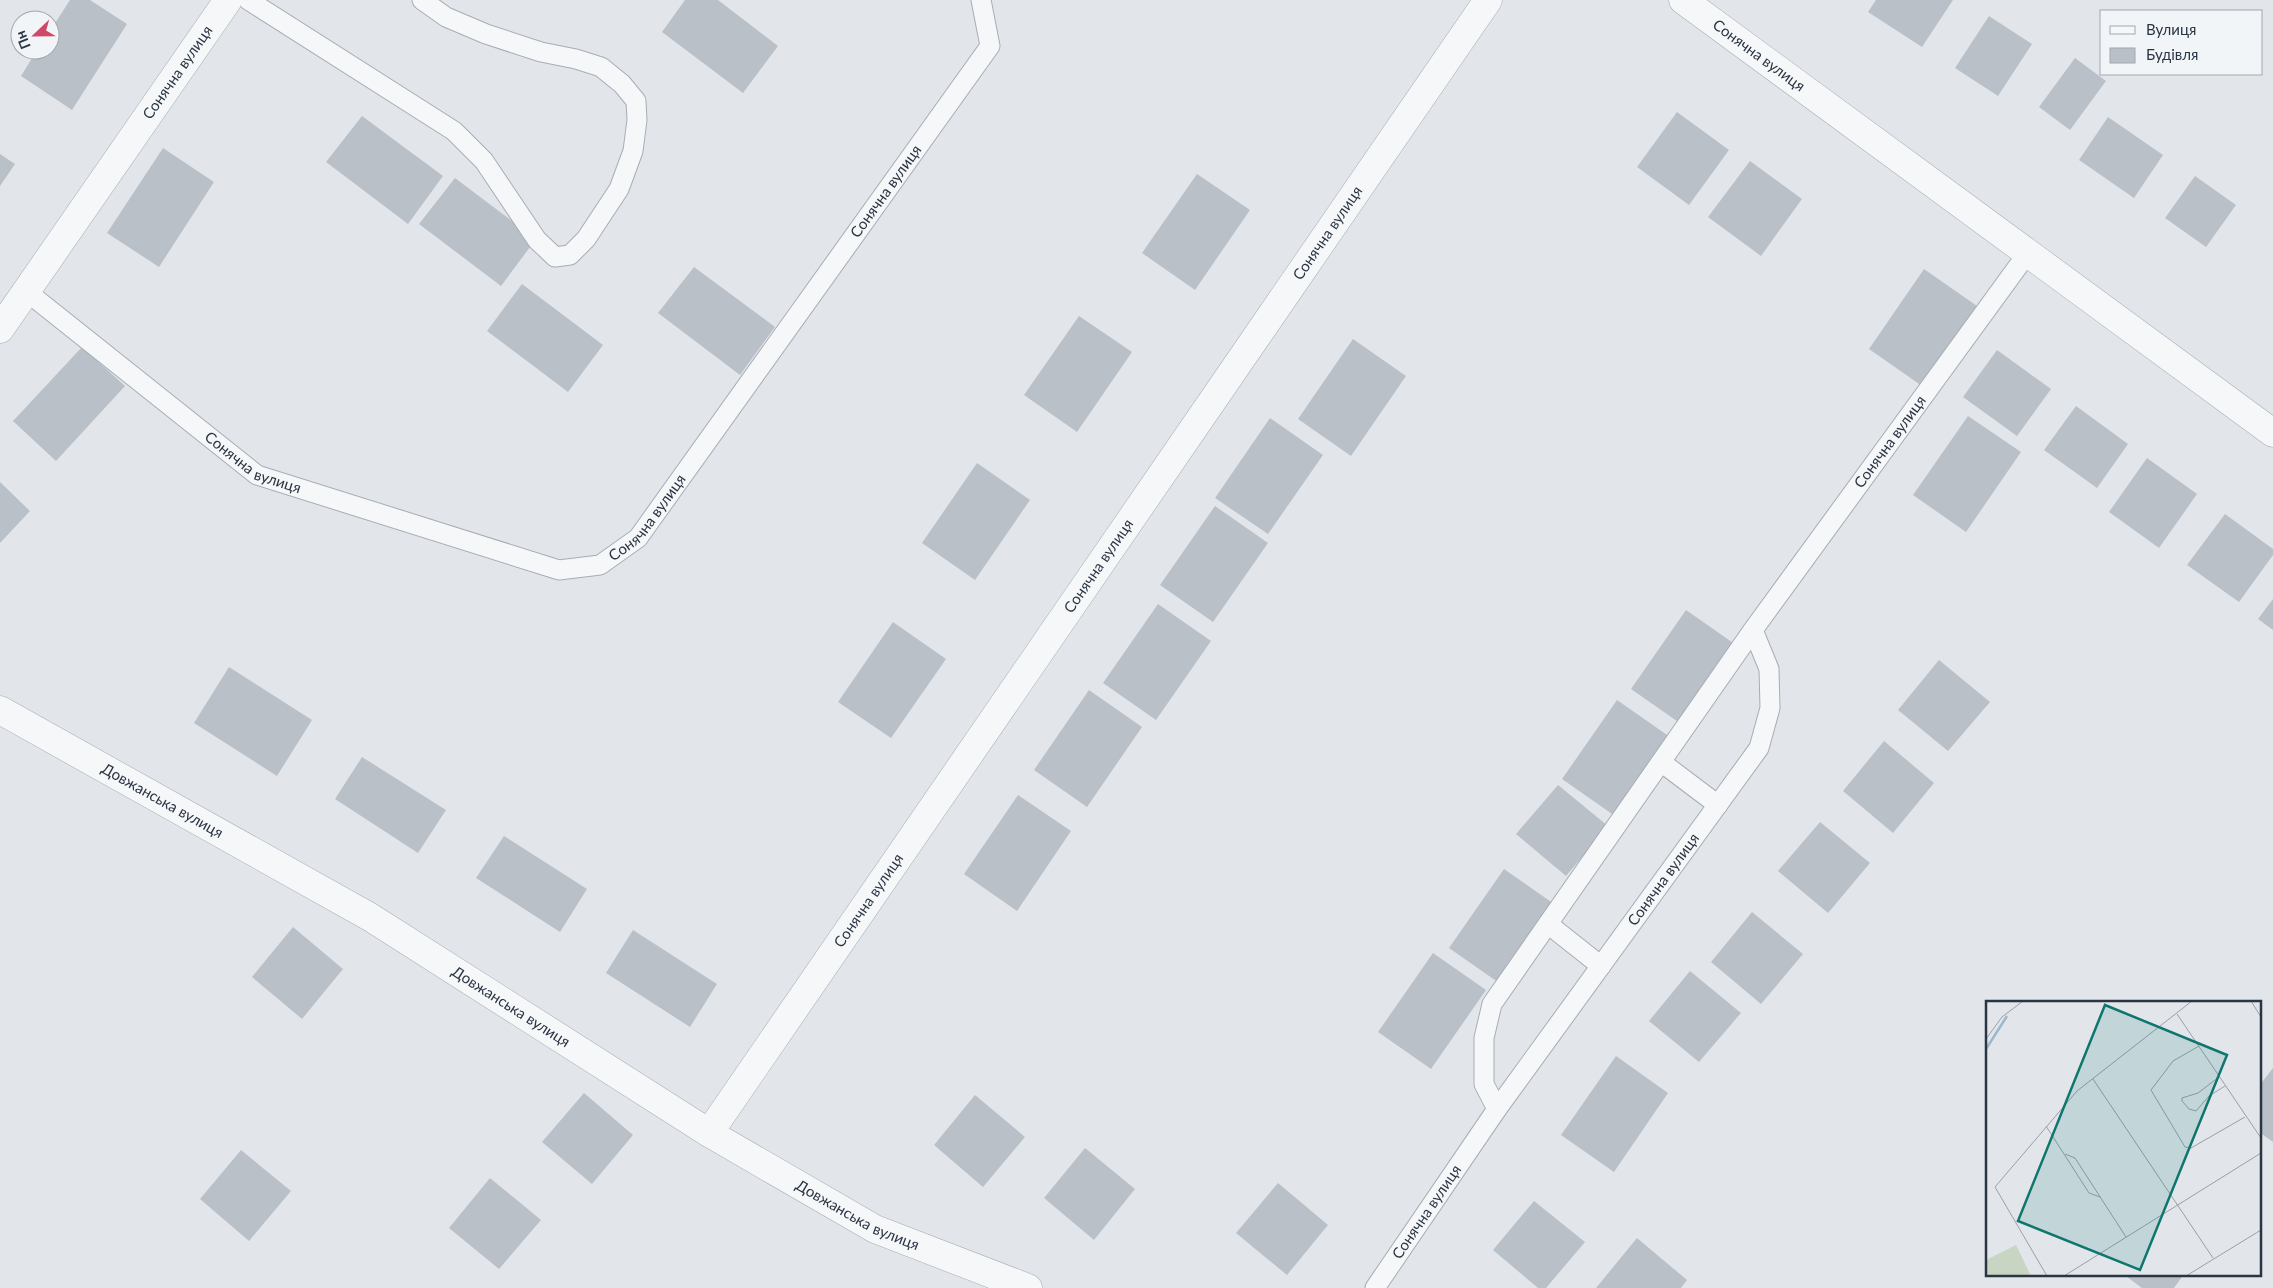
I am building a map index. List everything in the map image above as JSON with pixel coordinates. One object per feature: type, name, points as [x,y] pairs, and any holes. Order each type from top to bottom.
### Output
[{"type":"street","name":"Сонячна вулиця","points":[[0,329],[228,0]]},
{"type":"street","name":"Сонячна вулиця","points":[[710,1133],[1488,0]]},
{"type":"street","name":"Сонячна вулиця","points":[[1683,0],[2273,433]]},
{"type":"street","name":"Довжанська вулиця","points":[[0,710],[370,917],[710,1133],[875,1229],[1028,1288]]},
{"type":"lane","points":[[248,0],[454,131],[484,161],[537,240],[555,257],[570,255],[586,239],[619,188],[634,151],[637,120],[636,101],[622,84],[601,67],[576,59],[540,52],[486,34],[446,17],[422,0]]},
{"type":"lane","name":"Сонячна вулиця","points":[[26,292],[257,475],[559,570],[600,565],[638,538],[990,46],[981,0]]},
{"type":"lane","name":"Сонячна вулиця","points":[[1496,1109],[1484,1084],[1484,1038],[1492,1004],[1753,630],[2028,254]]},
{"type":"lane","name":"Сонячна вулиця","points":[[1375,1288],[1496,1109],[1759,748],[1770,708],[1769,669],[1753,630]]},
{"type":"lane","points":[[1661,762],[1718,805]]},
{"type":"lane","points":[[1548,924],[1601,966]]},
{"type":"building","points":[[70,0],[90,0],[127,24],[72,110],[21,76],[31,60],[60,60],[60,16]]},
{"type":"building","points":[[685,0],[718,0],[778,46],[743,93],[662,32]]},
{"type":"building","points":[[1876,0],[1953,0],[1922,47],[1868,12]]},
{"type":"building","points":[[1989,16],[2032,44],[1998,96],[1955,68]]},
{"type":"building","points":[[2075,58],[2106,81],[2070,130],[2039,107]]},
{"type":"building","points":[[1677,112],[1729,150],[1689,205],[1637,167]]},
{"type":"building","points":[[362,116],[443,176],[408,224],[326,162]]},
{"type":"building","points":[[2108,117],[2163,155],[2134,198],[2079,160]]},
{"type":"building","points":[[163,148],[214,182],[159,267],[107,233]]},
{"type":"building","points":[[0,154],[15,164],[0,186]]},
{"type":"building","points":[[1750,161],[1802,199],[1761,256],[1708,217]]},
{"type":"building","points":[[1197,174],[1250,210],[1195,290],[1142,253]]},
{"type":"building","points":[[2195,176],[2236,205],[2206,247],[2165,218]]},
{"type":"building","points":[[455,178],[536,239],[501,286],[419,224]]},
{"type":"building","points":[[694,267],[775,327],[740,375],[658,313]]},
{"type":"building","points":[[1924,269],[1977,306],[1922,386],[1869,349]]},
{"type":"building","points":[[522,284],[603,345],[568,392],[487,331]]},
{"type":"building","points":[[1079,316],[1132,352],[1077,432],[1024,395]]},
{"type":"building","points":[[1353,339],[1406,376],[1351,456],[1298,419]]},
{"type":"building","points":[[82,347],[125,386],[56,461],[13,421]]},
{"type":"building","points":[[1997,350],[2051,389],[2017,436],[1963,397]]},
{"type":"building","points":[[2076,406],[2128,444],[2097,488],[2044,450]]},
{"type":"building","points":[[1968,416],[2021,452],[1966,532],[1913,495]]},
{"type":"building","points":[[1270,418],[1323,455],[1268,534],[1215,498]]},
{"type":"building","points":[[2147,458],[2197,494],[2159,548],[2109,512]]},
{"type":"building","points":[[977,463],[1030,500],[975,580],[922,543]]},
{"type":"building","points":[[0,482],[30,511],[0,543]]},
{"type":"building","points":[[1215,506],[1268,543],[1213,622],[1160,585]]},
{"type":"building","points":[[2225,514],[2273,549],[2273,555],[2239,602],[2187,565]]},
{"type":"building","points":[[2273,599],[2273,630],[2258,619]]},
{"type":"building","points":[[1158,604],[1211,641],[1156,720],[1103,683]]},
{"type":"building","points":[[1686,610],[1739,647],[1684,726],[1631,689]]},
{"type":"building","points":[[893,622],[946,659],[891,738],[838,702]]},
{"type":"building","points":[[1939,660],[1990,702],[1948,751],[1898,710]]},
{"type":"building","points":[[229,667],[312,720],[277,776],[194,723]]},
{"type":"building","points":[[1089,690],[1142,727],[1087,807],[1034,770]]},
{"type":"building","points":[[1617,700],[1670,737],[1615,816],[1562,779]]},
{"type":"building","points":[[1884,741],[1934,783],[1893,833],[1843,791]]},
{"type":"building","points":[[362,757],[446,810],[418,853],[335,799]]},
{"type":"building","points":[[1558,785],[1608,826],[1566,876],[1516,834]]},
{"type":"building","points":[[1018,795],[1071,831],[1017,911],[964,874]]},
{"type":"building","points":[[1820,822],[1870,863],[1828,913],[1778,871]]},
{"type":"building","points":[[504,836],[587,889],[560,932],[476,878]]},
{"type":"building","points":[[1504,869],[1557,906],[1502,985],[1449,948]]},
{"type":"building","points":[[1752,912],[1803,954],[1761,1004],[1711,962]]},
{"type":"building","points":[[293,927],[343,969],[302,1019],[252,977]]},
{"type":"building","points":[[633,930],[717,984],[690,1027],[606,973]]},
{"type":"building","points":[[1433,953],[1486,990],[1431,1069],[1378,1032]]},
{"type":"building","points":[[1690,971],[1741,1013],[1699,1062],[1649,1021]]},
{"type":"building","points":[[1616,1056],[1668,1093],[1614,1172],[1561,1135]]},
{"type":"building","points":[[2273,1068],[2273,1142],[2260,1133],[2260,1085]]},
{"type":"building","points":[[584,1093],[633,1135],[592,1184],[542,1142]]},
{"type":"building","points":[[975,1095],[1025,1137],[983,1187],[934,1145]]},
{"type":"building","points":[[1085,1148],[1135,1189],[1094,1240],[1044,1198]]},
{"type":"building","points":[[241,1150],[291,1191],[249,1241],[200,1199]]},
{"type":"building","points":[[490,1178],[541,1220],[499,1269],[449,1228]]},
{"type":"building","points":[[1278,1183],[1328,1225],[1287,1275],[1236,1233]]},
{"type":"building","points":[[1534,1201],[1585,1242],[1546,1288],[1538,1288],[1493,1250]]},
{"type":"building","points":[[1637,1238],[1687,1280],[1681,1288],[1596,1288]]},
{"type":"building","points":[[2126,1276],[2183,1276],[2174,1288],[2142,1288]]}]
